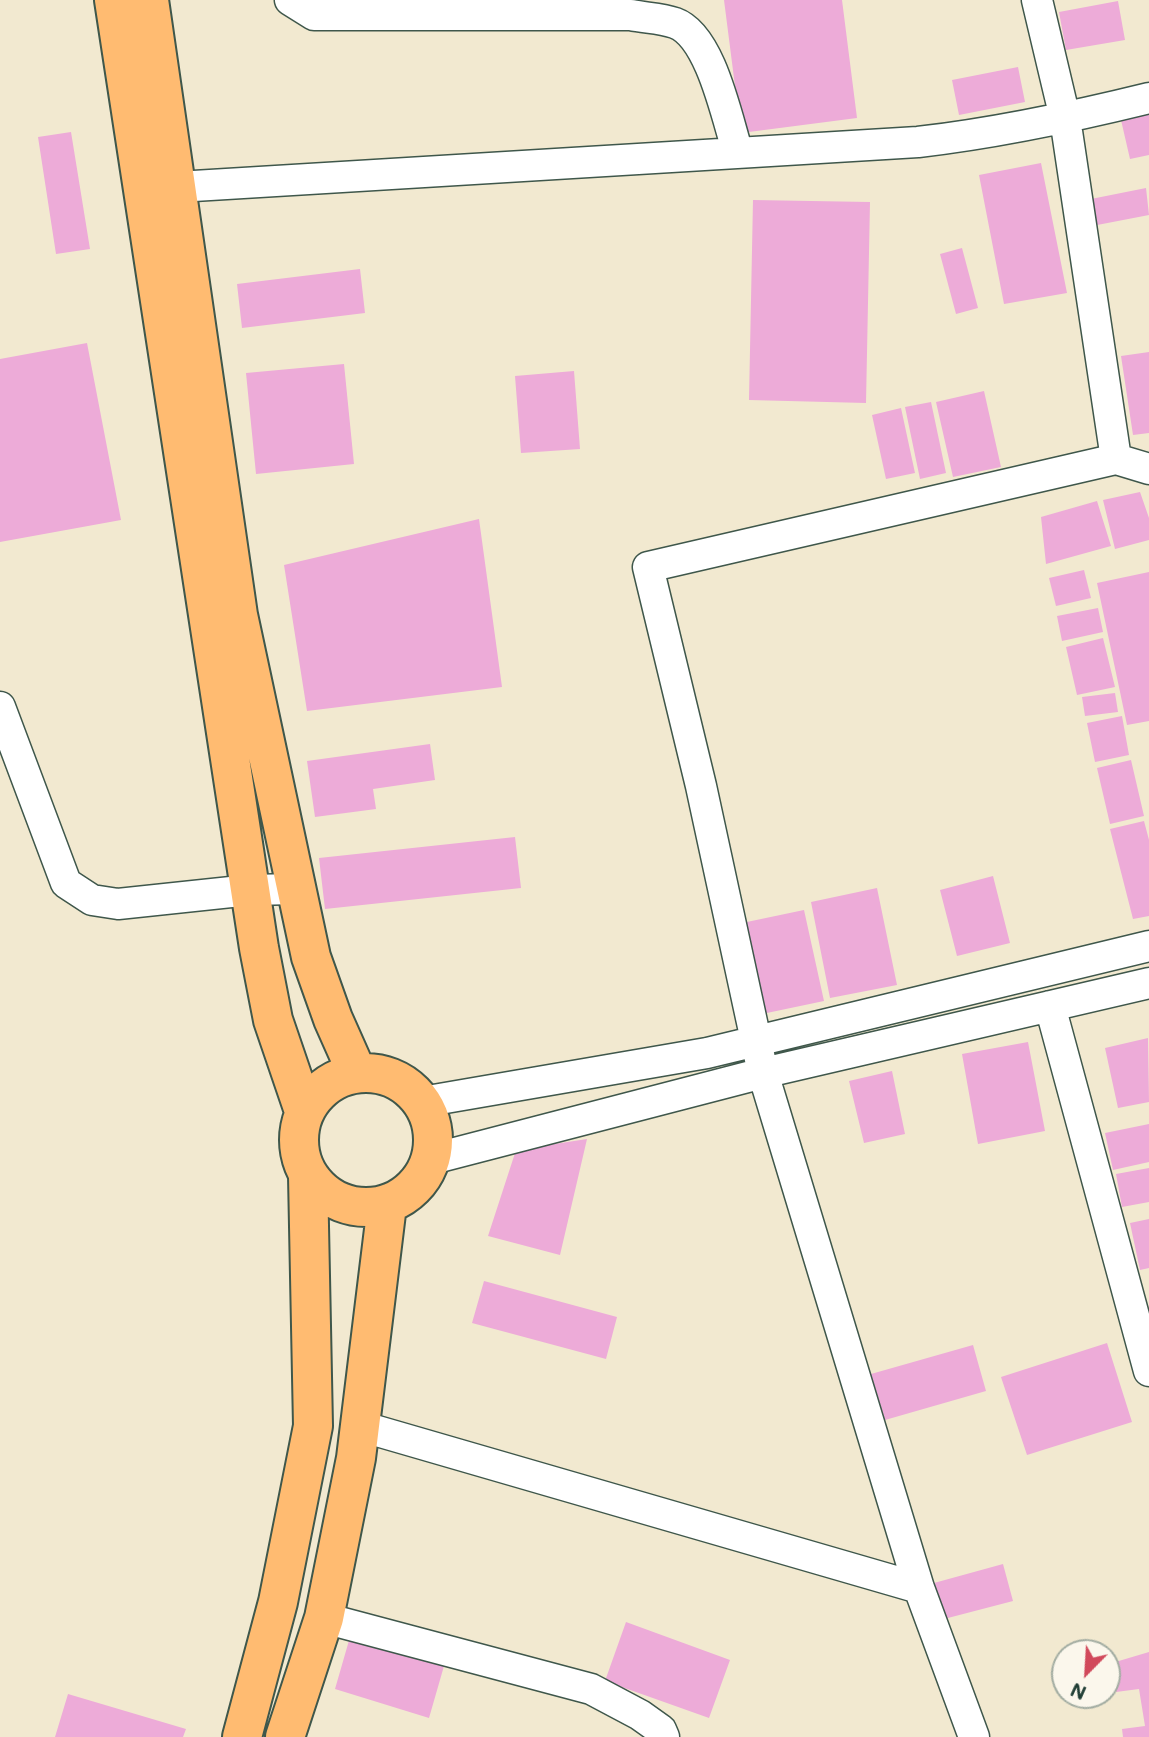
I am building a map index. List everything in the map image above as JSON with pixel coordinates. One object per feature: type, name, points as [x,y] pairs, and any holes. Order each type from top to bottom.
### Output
[{"type":"highway","points":[[114,0],[250,890],[273,1020],[304,1111]]},
{"type":"highway","points":[[149,0],[238,615],[311,957],[332,1019],[357,1073]]},
{"type":"highway","points":[[357,1073],[379,1074],[400,1082],[418,1096],[429,1115],[434,1137],[432,1159],[422,1179],[407,1195],[387,1205],[365,1208],[343,1204],[323,1193],[308,1176],[299,1155],[298,1132],[304,1111],[317,1093],[326,1086],[357,1073]]},
{"type":"highway","points":[[242,1737],[278,1602],[313,1426],[308,1176]]},
{"type":"highway","points":[[285,1737],[324,1618],[356,1458],[387,1205]]},
{"type":"street","points":[[290,0],[314,15],[631,15],[676,23],[695,36],[706,54],[738,153]]},
{"type":"street","points":[[1038,0],[1065,118],[1116,459]]},
{"type":"street","points":[[177,187],[918,142],[1065,118],[1149,98]]},
{"type":"street","points":[[974,1737],[919,1588],[763,1073],[701,786],[648,567],[1116,459],[1149,469]]},
{"type":"street","points":[[0,707],[66,883],[92,900],[118,904],[250,890],[296,890]]},
{"type":"street","points":[[422,1102],[707,1053],[1149,946]]},
{"type":"street","points":[[432,1159],[763,1073],[1149,984]]},
{"type":"street","points":[[1051,1006],[1139,1293],[1149,1371]]},
{"type":"street","points":[[360,1426],[919,1588]]},
{"type":"street","points":[[324,1618],[591,1689],[640,1715],[661,1730],[664,1737]]},
{"type":"building","points":[[724,0],[842,0],[857,118],[741,133]]},
{"type":"building","points":[[1118,1],[1125,40],[1066,50],[1059,12]]},
{"type":"building","points":[[1018,67],[1025,102],[959,115],[952,80]]},
{"type":"building","points":[[1149,114],[1149,155],[1130,159],[1121,120]]},
{"type":"building","points":[[71,132],[90,249],[56,254],[38,137]]},
{"type":"building","points":[[1041,163],[1067,293],[1004,304],[979,175]]},
{"type":"building","points":[[1146,188],[1149,215],[1092,226],[1086,200]]},
{"type":"building","points":[[753,200],[870,202],[866,403],[749,400]]},
{"type":"building","points":[[962,248],[978,308],[956,314],[940,254]]},
{"type":"building","points":[[360,269],[365,313],[242,328],[237,284]]},
{"type":"building","points":[[87,343],[121,520],[0,542],[0,359]]},
{"type":"building","points":[[1149,352],[1149,433],[1133,435],[1121,356]]},
{"type":"building","points":[[344,364],[354,464],[256,474],[246,373]]},
{"type":"building","points":[[574,371],[580,449],[521,453],[515,376]]},
{"type":"building","points":[[984,391],[1001,467],[953,477],[936,402]]},
{"type":"building","points":[[931,402],[946,473],[920,479],[905,407]]},
{"type":"building","points":[[901,408],[915,473],[886,479],[872,415]]},
{"type":"building","points":[[1140,492],[1149,518],[1149,540],[1115,549],[1103,500]]},
{"type":"building","points":[[1097,501],[1111,546],[1046,564],[1041,517]]},
{"type":"building","points":[[479,519],[502,687],[307,711],[284,565]]},
{"type":"building","points":[[1084,570],[1091,598],[1056,606],[1049,578]]},
{"type":"building","points":[[1149,572],[1149,721],[1127,725],[1097,583]]},
{"type":"building","points":[[1098,608],[1103,632],[1062,641],[1057,616]]},
{"type":"building","points":[[1103,638],[1115,687],[1077,695],[1066,647]]},
{"type":"building","points":[[1115,693],[1118,712],[1085,716],[1082,697]]},
{"type":"building","points":[[1122,716],[1129,755],[1095,762],[1087,723]]},
{"type":"building","points":[[430,744],[435,780],[373,789],[376,809],[315,817],[307,761]]},
{"type":"building","points":[[1131,760],[1144,816],[1110,824],[1097,768]]},
{"type":"building","points":[[1144,821],[1149,840],[1149,916],[1133,919],[1110,829]]},
{"type":"building","points":[[515,837],[521,888],[325,909],[319,858]]},
{"type":"building","points":[[993,876],[1010,943],[957,956],[940,890]]},
{"type":"building","points":[[877,888],[897,985],[830,998],[811,902]]},
{"type":"building","points":[[804,910],[824,1001],[762,1014],[742,923]]},
{"type":"building","points":[[1148,1038],[1149,1102],[1118,1108],[1105,1048]]},
{"type":"building","points":[[1028,1042],[1045,1131],[978,1144],[962,1054]]},
{"type":"building","points":[[892,1071],[905,1134],[864,1143],[849,1081]]},
{"type":"building","points":[[1149,1124],[1149,1162],[1113,1170],[1105,1133]]},
{"type":"building","points":[[587,1139],[560,1255],[488,1236],[516,1150]]},
{"type":"building","points":[[1149,1168],[1149,1202],[1122,1207],[1116,1174]]},
{"type":"building","points":[[1149,1219],[1149,1268],[1140,1270],[1130,1223]]},
{"type":"building","points":[[484,1281],[617,1317],[606,1359],[472,1323]]},
{"type":"building","points":[[1107,1343],[1132,1422],[1027,1455],[1001,1377]]},
{"type":"building","points":[[973,1345],[986,1391],[885,1420],[871,1374]]},
{"type":"building","points":[[1003,1564],[1013,1601],[944,1619],[934,1583]]},
{"type":"building","points":[[626,1622],[730,1660],[709,1718],[605,1681]]},
{"type":"building","points":[[350,1637],[444,1666],[429,1718],[335,1689]]},
{"type":"building","points":[[1149,1652],[1149,1737],[1123,1737],[1122,1729],[1145,1726],[1139,1689],[1121,1691],[1121,1660]]},
{"type":"building","points":[[68,1694],[186,1729],[183,1737],[55,1737]]}]
